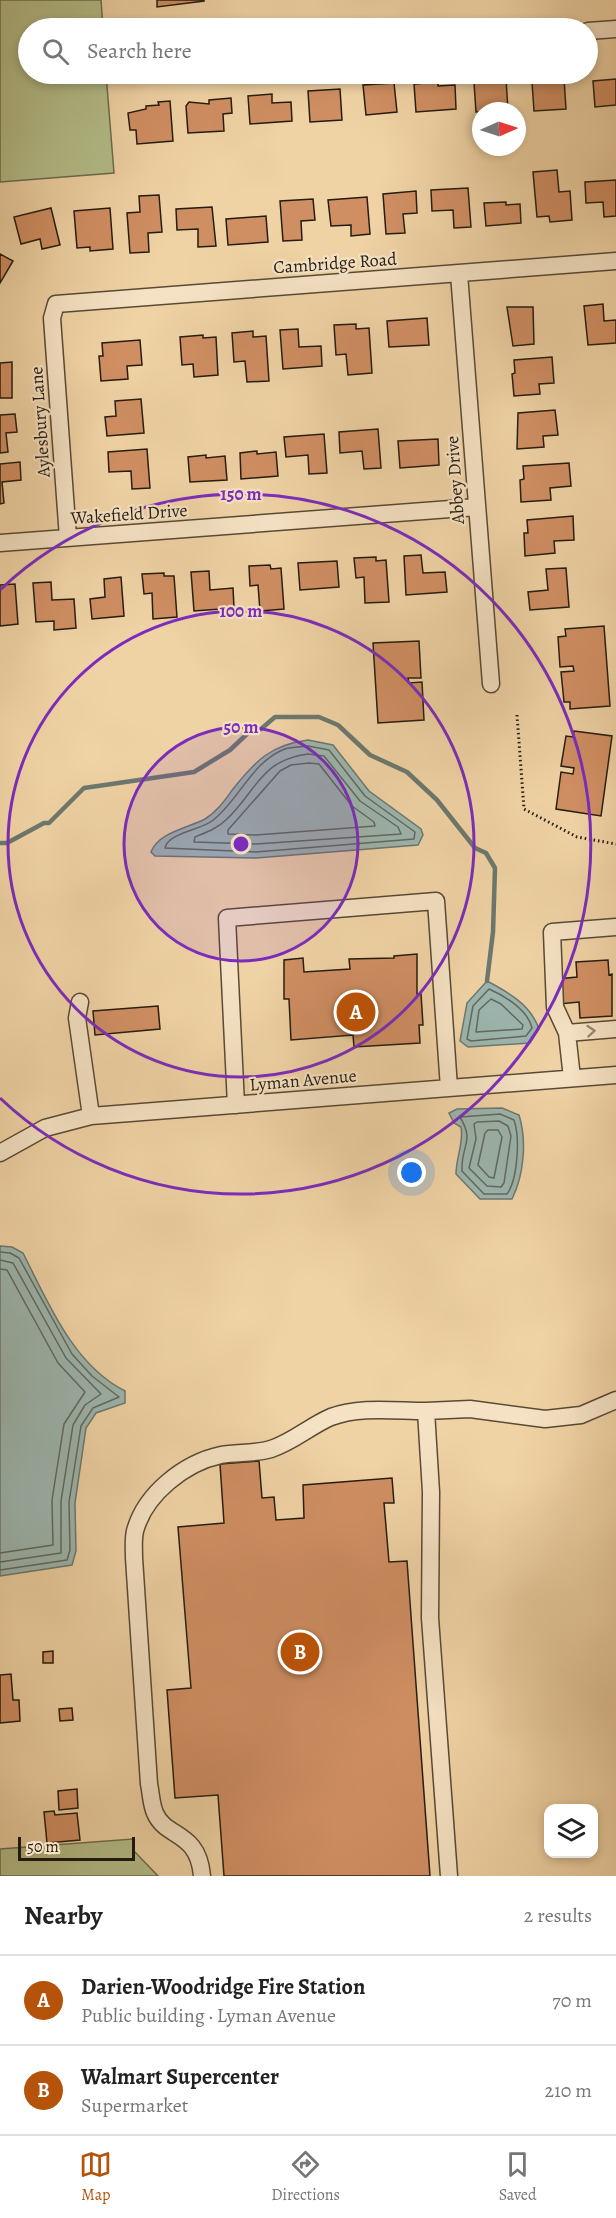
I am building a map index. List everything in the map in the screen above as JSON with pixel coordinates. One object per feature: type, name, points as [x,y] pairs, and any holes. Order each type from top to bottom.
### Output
[{"type":"street","points":[[598,30],[616,29]]},
{"type":"street","name":"Cambridge Road","points":[[56,304],[616,261]]},
{"type":"street","name":"Abbey Drive","points":[[459,274],[491,684]]},
{"type":"street","name":"Aylesbury Lane","points":[[56,304],[52,318],[68,538]]},
{"type":"street","name":"Wakefield Drive","points":[[0,543],[477,507]]},
{"type":"street","points":[[236,1105],[227,918],[436,901],[449,1088]]},
{"type":"street","points":[[572,1078],[567,1033],[555,1007],[552,932],[616,927]]},
{"type":"street","points":[[80,1002],[77,1018],[91,1116]]},
{"type":"street","points":[[567,1033],[616,1029]]},
{"type":"street","name":"Lyman Avenue","points":[[0,1153],[45,1128],[91,1116],[616,1075]]},
{"type":"street","points":[[202,1876],[196,1851],[181,1835],[164,1825],[155,1813],[149,1784],[134,1558],[135,1532],[143,1512],[158,1491],[194,1466],[219,1455],[270,1450],[302,1436],[329,1418],[354,1410],[470,1409],[545,1419],[581,1416],[616,1400]]},
{"type":"street","points":[[426,1411],[431,1492],[430,1618],[449,1876]]},
{"type":"path","points":[[517,715],[524,809],[577,837],[616,844]]},
{"type":"green space","points":[[0,0],[101,0],[102,18],[18,18],[18,84],[107,84],[114,173],[0,182]]},
{"type":"green space","points":[[133,1839],[134,1851],[158,1876],[0,1876],[0,1849]]},
{"type":"water","points":[[308,740],[333,745],[369,791],[421,829],[423,835],[418,845],[256,858],[155,856],[151,852],[155,845],[167,835],[205,819],[213,813],[249,770],[265,756],[284,746]]},
{"type":"water","points":[[487,981],[525,1006],[535,1020],[539,1029],[530,1043],[468,1047],[460,1041],[467,1003]]},
{"type":"water","points":[[502,1108],[519,1115],[523,1136],[522,1169],[512,1199],[480,1199],[456,1174],[461,1127],[454,1123],[449,1113],[457,1109]]},
{"type":"water","points":[[0,1246],[12,1247],[23,1253],[64,1331],[76,1349],[107,1380],[125,1391],[125,1403],[96,1413],[86,1428],[75,1503],[76,1551],[72,1565],[0,1576]]},
{"type":"building","points":[[157,0],[204,0],[204,1],[157,7]]},
{"type":"building","points":[[616,79],[616,105],[595,107],[593,84],[598,84],[598,81]]},
{"type":"building","points":[[394,84],[397,112],[366,115],[363,85]]},
{"type":"building","points":[[414,84],[455,85],[456,109],[416,112]]},
{"type":"building","points":[[474,84],[506,84],[507,102],[475,102]]},
{"type":"building","points":[[532,84],[564,84],[566,109],[534,111]]},
{"type":"building","points":[[340,89],[342,120],[310,122],[308,91]]},
{"type":"building","points":[[272,94],[272,103],[291,102],[292,121],[250,124],[248,96]]},
{"type":"building","points":[[231,98],[232,113],[223,114],[224,131],[188,133],[186,106],[189,102],[209,104],[209,100]]},
{"type":"building","points":[[170,101],[173,141],[137,144],[136,130],[130,130],[128,113],[146,109],[146,106],[159,105],[158,102]]},
{"type":"building","points":[[557,170],[559,192],[570,191],[572,220],[550,222],[549,216],[537,217],[533,172]]},
{"type":"building","points":[[616,180],[616,216],[604,217],[603,202],[586,203],[585,182]]},
{"type":"building","points":[[468,188],[471,227],[454,228],[453,210],[432,211],[431,190]]},
{"type":"building","points":[[416,191],[417,213],[403,214],[405,233],[386,234],[383,194]]},
{"type":"building","points":[[159,195],[162,232],[148,233],[149,252],[130,253],[127,213],[140,212],[139,196]]},
{"type":"building","points":[[367,197],[370,234],[351,236],[351,225],[331,226],[328,200]]},
{"type":"building","points":[[313,199],[315,220],[301,221],[302,240],[283,241],[280,201]]},
{"type":"building","points":[[506,202],[506,205],[520,204],[521,223],[486,226],[484,203]]},
{"type":"building","points":[[212,207],[216,246],[198,247],[198,229],[177,230],[176,209]]},
{"type":"building","points":[[51,208],[60,245],[42,249],[40,239],[21,244],[14,217]]},
{"type":"building","points":[[110,208],[113,249],[90,251],[90,247],[77,248],[74,211]]},
{"type":"building","points":[[266,216],[268,242],[228,245],[226,219]]},
{"type":"building","points":[[0,254],[13,261],[0,283]]},
{"type":"building","points":[[603,304],[604,321],[616,320],[616,343],[588,345],[584,306]]},
{"type":"building","points":[[507,307],[533,307],[534,344],[513,346]]},
{"type":"building","points":[[427,318],[429,345],[389,347],[387,321]]},
{"type":"building","points":[[356,324],[356,329],[369,328],[372,373],[348,375],[346,354],[336,355],[334,325]]},
{"type":"building","points":[[298,329],[299,347],[321,346],[322,366],[283,369],[280,330]]},
{"type":"building","points":[[253,331],[253,337],[266,336],[269,381],[247,382],[245,361],[234,362],[232,333]]},
{"type":"building","points":[[203,335],[203,338],[216,337],[218,375],[194,377],[193,364],[182,365],[180,337]]},
{"type":"building","points":[[140,340],[142,365],[127,366],[128,379],[101,381],[99,356],[103,356],[102,343]]},
{"type":"building","points":[[552,357],[554,383],[539,384],[540,394],[514,396],[512,374],[515,373],[514,360]]},
{"type":"building","points":[[12,362],[12,398],[0,398],[0,363]]},
{"type":"building","points":[[141,399],[144,433],[107,436],[105,417],[116,416],[115,401]]},
{"type":"building","points":[[555,410],[558,435],[543,436],[544,447],[517,449],[518,413]]},
{"type":"building","points":[[15,414],[17,432],[6,433],[8,452],[0,453],[0,415]]},
{"type":"building","points":[[378,429],[381,468],[364,469],[362,451],[340,453],[339,432]]},
{"type":"building","points":[[324,434],[327,473],[309,474],[308,455],[286,457],[284,437]]},
{"type":"building","points":[[438,439],[439,465],[400,468],[398,441]]},
{"type":"building","points":[[147,449],[150,488],[132,489],[131,471],[109,472],[108,452]]},
{"type":"building","points":[[257,451],[257,454],[276,452],[278,476],[241,479],[240,453]]},
{"type":"building","points":[[206,455],[206,458],[225,456],[227,480],[190,482],[188,457]]},
{"type":"building","points":[[20,462],[21,480],[2,482],[4,503],[0,504],[0,464]]},
{"type":"building","points":[[569,463],[571,486],[550,488],[551,500],[521,502],[520,480],[524,479],[523,466]]},
{"type":"building","points":[[573,516],[574,540],[554,541],[555,553],[525,556],[524,533],[528,533],[527,520]]},
{"type":"building","points":[[421,555],[423,573],[445,572],[447,592],[406,595],[404,556]]},
{"type":"building","points":[[376,557],[376,561],[386,560],[389,602],[365,603],[364,577],[356,578],[354,558]]},
{"type":"building","points":[[337,561],[339,587],[300,590],[298,563]]},
{"type":"building","points":[[270,565],[271,569],[281,568],[284,609],[260,611],[258,585],[250,586],[249,566]]},
{"type":"building","points":[[566,568],[569,607],[530,610],[528,592],[548,590],[546,569]]},
{"type":"building","points":[[209,571],[210,590],[233,588],[234,608],[194,611],[191,572]]},
{"type":"building","points":[[164,573],[164,576],[174,576],[177,617],[153,619],[152,593],[144,594],[142,574]]},
{"type":"building","points":[[121,577],[124,616],[92,619],[90,599],[105,597],[104,579]]},
{"type":"building","points":[[51,582],[52,600],[74,599],[76,628],[54,630],[54,621],[36,622],[33,583]]},
{"type":"building","points":[[15,584],[18,624],[0,626],[0,585]]},
{"type":"building","points":[[604,626],[610,706],[570,709],[570,702],[564,702],[561,672],[574,671],[573,666],[560,667],[558,637],[566,636],[565,629]]},
{"type":"building","points":[[419,641],[421,678],[408,678],[409,683],[422,682],[424,720],[378,723],[373,643]]},
{"type":"building","points":[[574,731],[612,736],[601,816],[556,809],[561,772],[573,774],[574,768],[561,766],[566,736],[573,737]]},
{"type":"building","points":[[417,954],[417,994],[421,994],[423,1025],[419,1025],[420,1043],[354,1047],[353,1035],[291,1040],[289,999],[284,999],[284,960],[303,958],[304,972],[350,969],[349,959],[394,958],[394,956]]},
{"type":"building","points":[[608,960],[609,975],[612,974],[612,1016],[580,1018],[579,1002],[559,1004],[557,979],[577,977],[576,962]]},
{"type":"building","points":[[158,1006],[160,1029],[95,1035],[93,1011]]},
{"type":"building","points":[[259,1461],[262,1498],[274,1497],[276,1520],[304,1518],[303,1485],[392,1478],[394,1503],[384,1503],[389,1562],[407,1561],[430,1876],[224,1876],[218,1795],[175,1798],[167,1690],[191,1688],[178,1527],[224,1523],[220,1464]]},
{"type":"building","points":[[53,1651],[53,1663],[43,1663],[43,1652]]},
{"type":"building","points":[[11,1674],[13,1700],[19,1700],[20,1721],[0,1723],[0,1675]]},
{"type":"building","points":[[72,1708],[73,1720],[60,1721],[59,1709]]},
{"type":"building","points":[[77,1789],[78,1808],[59,1810],[58,1791]]},
{"type":"building","points":[[54,1811],[55,1815],[77,1813],[80,1840],[47,1843],[44,1812]]},
{"type":"waterway","points":[[0,843],[7,843],[44,823],[49,823],[84,788],[194,772],[230,750],[248,733],[261,729],[275,717],[319,717],[338,725],[370,755],[407,772],[437,800],[475,848],[486,853],[495,868],[493,932],[487,981]]},
{"type":"place","name":"Darien-Woodridge Fire Station","points":[[356,1012]]},
{"type":"place","name":"Walmart Supercenter","points":[[300,1652]]}]
